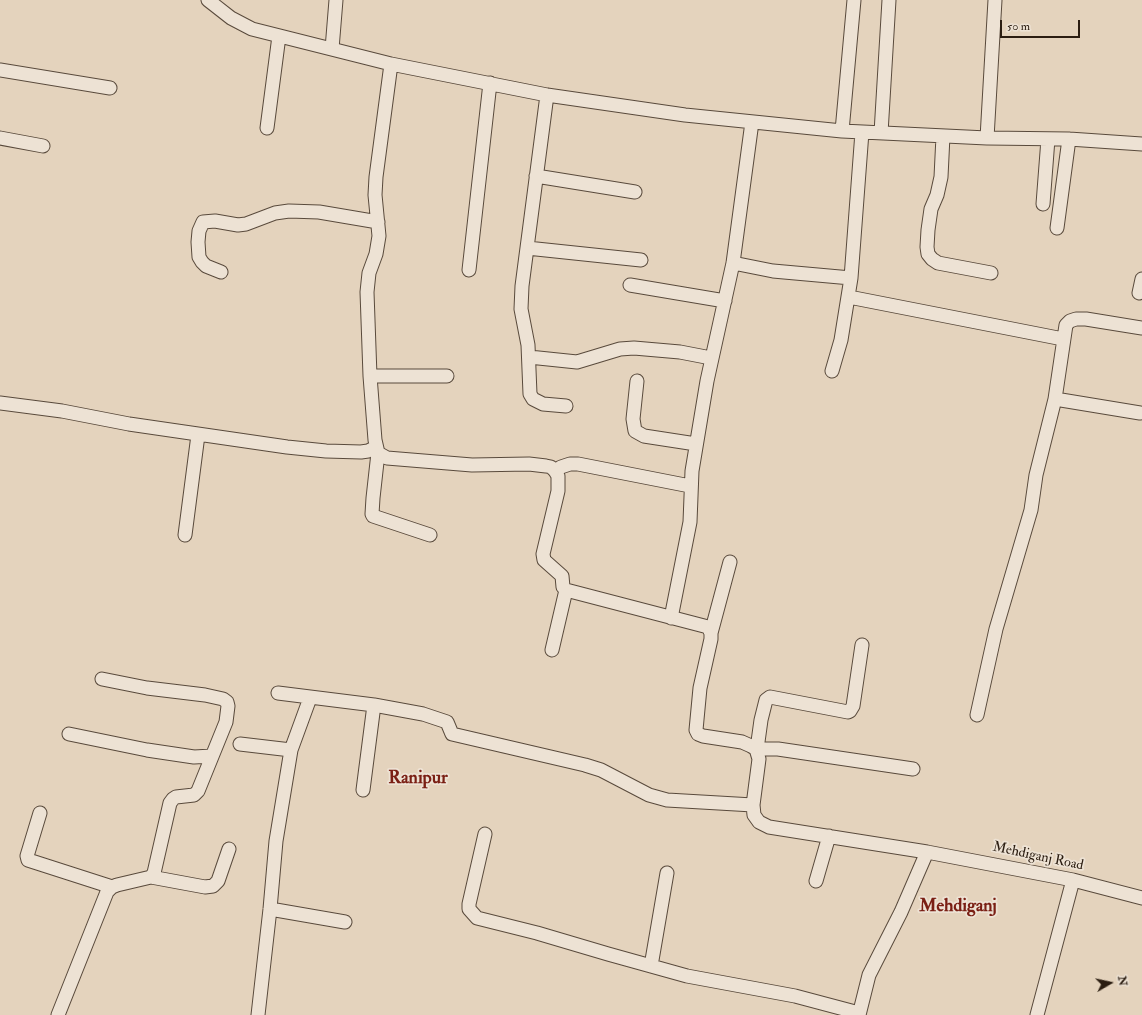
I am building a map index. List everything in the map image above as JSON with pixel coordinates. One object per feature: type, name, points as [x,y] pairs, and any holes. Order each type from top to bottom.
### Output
[{"type":"street","points":[[208,0],[231,18],[252,29],[391,64],[546,95],[686,115],[842,131],[987,138],[1068,139],[1142,144]]},
{"type":"street","points":[[332,49],[336,0]]},
{"type":"street","points":[[842,131],[854,0]]},
{"type":"street","points":[[881,133],[889,0]]},
{"type":"street","points":[[987,138],[995,0]]},
{"type":"street","points":[[267,128],[279,36]]},
{"type":"street","points":[[391,64],[376,177],[375,195],[379,236],[376,254],[369,273],[367,287],[370,376],[377,450],[372,514],[373,516],[430,535]]},
{"type":"street","points":[[0,70],[110,88]]},
{"type":"street","points":[[469,270],[490,84]]},
{"type":"street","points":[[546,95],[521,297],[521,309],[528,345],[530,394],[533,399],[543,404],[566,406]]},
{"type":"street","points":[[672,618],[690,522],[690,486],[696,444],[711,358],[733,263],[752,122]]},
{"type":"street","points":[[832,371],[841,340],[851,278],[862,132]]},
{"type":"street","points":[[943,136],[941,177],[937,195],[931,208],[928,230],[928,254],[938,263],[991,273]]},
{"type":"street","points":[[0,138],[43,146]]},
{"type":"street","points":[[1043,204],[1048,139]]},
{"type":"street","points":[[1057,228],[1068,139]]},
{"type":"street","points":[[536,176],[635,192]]},
{"type":"street","points":[[220,272],[206,266],[199,257],[199,231],[203,222],[208,221],[242,224],[275,213],[289,211],[319,212],[378,222]]},
{"type":"street","points":[[527,248],[641,260]]},
{"type":"street","points":[[733,263],[773,272],[851,278]]},
{"type":"street","points":[[1139,293],[1142,279]]},
{"type":"street","points":[[630,285],[725,301]]},
{"type":"street","points":[[848,297],[1063,339]]},
{"type":"street","points":[[977,715],[996,629],[1029,517],[1036,474],[1055,399],[1066,325],[1070,321],[1076,319],[1086,319],[1142,328]]},
{"type":"street","points":[[529,357],[577,362],[620,349],[634,348],[680,352],[711,358]]},
{"type":"street","points":[[370,376],[447,376]]},
{"type":"street","points":[[637,381],[633,418],[635,430],[644,436],[696,444]]},
{"type":"street","points":[[1055,399],[1140,413]]},
{"type":"street","points":[[0,404],[62,411],[122,423],[287,447],[326,451],[361,452],[377,450],[387,458],[472,466],[529,464],[551,467],[558,476],[558,491],[544,560],[562,576],[563,587],[566,590],[702,625],[708,627],[711,633]]},
{"type":"street","points":[[185,534],[198,435]]},
{"type":"street","points":[[555,471],[561,467],[578,464],[690,486]]},
{"type":"street","points":[[730,562],[711,633],[700,688],[696,730],[698,734],[742,742],[757,749],[778,749],[913,769]]},
{"type":"street","points":[[552,650],[566,590]]},
{"type":"street","points":[[278,693],[374,705],[423,714],[448,722],[452,734],[585,765],[601,770],[649,795],[667,800],[752,805],[759,759],[757,749],[761,720],[766,700],[770,697],[848,712],[850,711],[853,706],[862,645]]},
{"type":"street","points":[[102,679],[147,688],[205,695],[226,700],[228,706],[226,722],[220,739],[196,794],[176,797],[170,803],[154,873],[151,877]]},
{"type":"street","points":[[258,1015],[276,841],[292,750],[310,698]]},
{"type":"street","points":[[363,790],[374,705]]},
{"type":"street","points":[[69,734],[147,750],[194,757],[212,756]]},
{"type":"street","points":[[240,744],[292,750]]},
{"type":"street","name":"Mehdiganj Road","points":[[752,805],[754,815],[759,822],[769,827],[927,852],[1073,880],[1142,898]]},
{"type":"street","points":[[40,813],[28,860],[112,887]]},
{"type":"street","points":[[485,834],[469,909],[477,918],[537,933],[687,976],[795,996],[859,1014],[869,975],[901,912],[927,852]]},
{"type":"street","points":[[816,881],[829,836]]},
{"type":"street","points":[[58,1015],[107,892],[112,887],[151,877],[204,887],[213,886],[218,881],[230,849]]},
{"type":"street","points":[[651,966],[667,873]]},
{"type":"street","points":[[1037,1015],[1073,880]]},
{"type":"street","points":[[270,910],[345,922]]},
{"type":"district","name":"Ranipur","points":[[418,779]]},
{"type":"district","name":"Mehdiganj","points":[[958,907]]}]
